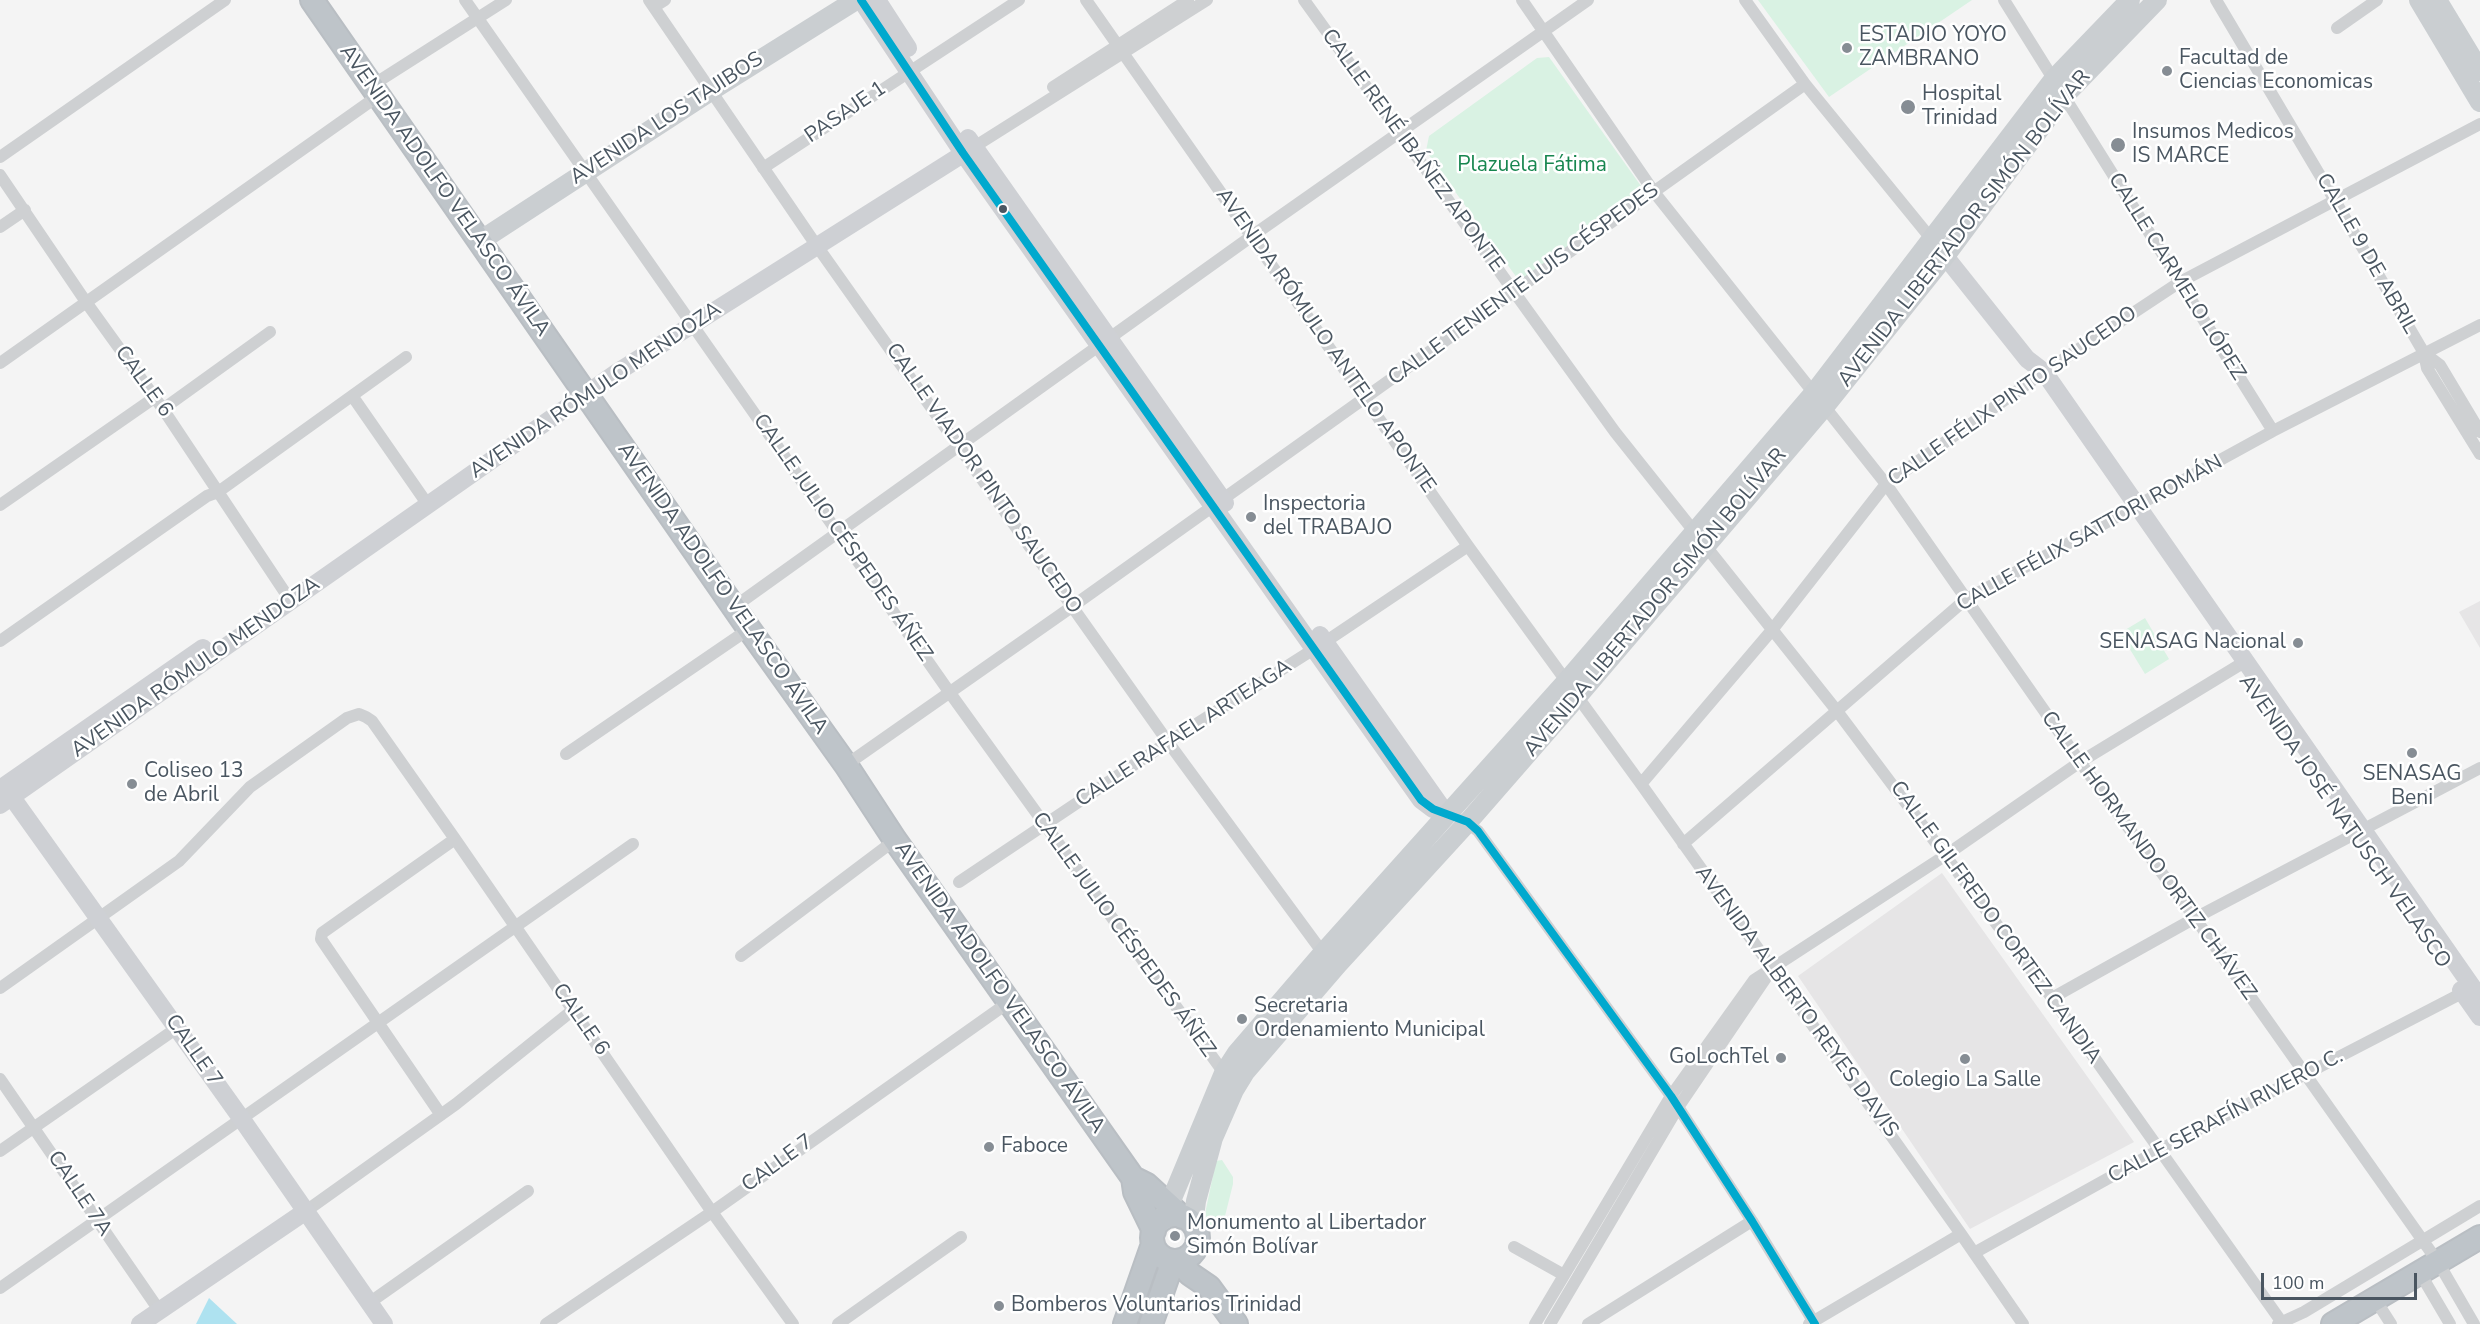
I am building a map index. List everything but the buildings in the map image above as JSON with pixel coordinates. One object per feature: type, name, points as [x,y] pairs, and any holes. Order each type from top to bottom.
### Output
[{"type":"highway","name":"AVENIDA ADOLFO VELASCO ÁVILA","points":[[312,0],[749,630],[846,765],[895,840],[1133,1178],[1135,1192],[1169,1223]]},
{"type":"highway","name":"AVENIDA ADOLFO VELASCO ÁVILA","points":[[1133,1178],[1147,1185],[1169,1223]]},
{"type":"highway","points":[[1169,1223],[1160,1256],[1183,1257]]},
{"type":"highway","points":[[1151,1324],[1183,1257],[1198,1239],[1169,1223]]},
{"type":"highway","points":[[1125,1324],[1169,1223]]},
{"type":"highway","points":[[2333,1324],[2480,1236]]},
{"type":"highway","points":[[1183,1257],[1190,1274],[1209,1287],[1236,1324]]},
{"type":"highway","points":[[1160,1301],[1187,1284],[1199,1282],[1209,1287]]},
{"type":"main road","name":"AVENIDA LOS TAJIBOS","points":[[480,241],[584,172],[856,0]]},
{"type":"main road","name":"AVENIDA LIBERTADOR SIMÓN BOLÍVAR","points":[[1169,1223],[1196,1201],[1213,1138],[1234,1090],[1245,1072],[1338,964],[1468,822],[1571,689],[1820,399],[1939,249],[2059,88],[2130,0]]},
{"type":"main road","name":"AVENIDA LIBERTADOR SIMÓN BOLÍVAR","points":[[2059,88],[2157,0]]},
{"type":"main road","points":[[2419,0],[2480,102]]},
{"type":"main road","points":[[2437,0],[2480,71]]},
{"type":"main road","name":"AVENIDA LIBERTADOR SIMÓN BOLÍVAR","points":[[1169,1223],[1224,1073],[1237,1053],[1323,953],[1448,815],[1571,689]]},
{"type":"street","points":[[0,157],[225,0]]},
{"type":"street","name":"CALLE JULIO CÉSPEDES ÁÑEZ","points":[[465,0],[1043,826],[1224,1073]]},
{"type":"street","points":[[0,363],[374,91],[506,0]]},
{"type":"street","points":[[861,0],[914,68],[966,147],[1319,645],[1421,800],[1433,809],[1468,822],[1485,841],[1671,1096],[1677,1109],[1752,1221],[1812,1323],[1961,1234]]},
{"type":"street","points":[[877,0],[914,68]]},
{"type":"street","name":"PASAJE 1","points":[[762,168],[1019,0]]},
{"type":"street","name":"AVENIDA RÓMULO ANTELO APONTE","points":[[1086,0],[1468,546],[1571,689]]},
{"type":"street","name":"AVENIDA RÓMULO MENDOZA","points":[[1120,49],[1188,0]]},
{"type":"street","name":"AVENIDA RÓMULO MENDOZA","points":[[3,791],[424,501],[582,389],[1120,49],[1206,0]]},
{"type":"street","name":"CALLE RENÉ IBÁÑEZ APONTE","points":[[1304,0],[1615,432],[1699,538]]},
{"type":"street","name":"CALLE HORMANDO ORTIZ CHÁVEZ","points":[[1522,0],[1654,192],[1886,484],[1965,600],[2194,918],[2421,1241],[2429,1268],[2474,1324]]},
{"type":"street","points":[[734,608],[1252,236],[1588,0]]},
{"type":"street","points":[[1745,0],[1805,84],[1939,249]]},
{"type":"street","name":"CALLE CARMELO LÓPEZ","points":[[2004,0],[2273,431]]},
{"type":"street","name":"CALLE 9 DE ABRIL","points":[[2216,0],[2424,353],[2427,369],[2480,454]]},
{"type":"street","points":[[2337,28],[2377,0]]},
{"type":"street","name":"CALLE VIADOR PINTO SAUCEDO","points":[[656,2],[762,168],[1168,742],[1323,953]]},
{"type":"street","name":"CALLE TENIENTE LUIS CÉSPEDES","points":[[846,765],[1366,398],[1805,84]]},
{"type":"street","name":"CALLE FÉLIX PINTO SAUCEDO","points":[[1641,784],[1772,630],[1886,484],[2039,375],[2180,282],[2480,124]]},
{"type":"street","name":"CALLE 6","points":[[0,175],[86,302],[163,409],[284,591]]},
{"type":"street","points":[[0,228],[25,210]]},
{"type":"street","name":"AVENIDA JOSÉ NATUSCH VELASCO","points":[[1939,249],[2039,375],[2358,832],[2474,991],[2480,1017]]},
{"type":"street","name":"CALLE FÉLIX SATTORI ROMÁN","points":[[1683,844],[1965,600],[2273,431],[2480,325]]},
{"type":"street","points":[[163,409],[270,332]]},
{"type":"street","name":"CALLE 9 DE ABRIL","points":[[2424,353],[2440,365],[2480,432]]},
{"type":"street","points":[[0,641],[207,496],[218,492],[406,357]]},
{"type":"street","points":[[353,397],[424,501]]},
{"type":"street","points":[[0,505],[154,398]]},
{"type":"street","name":"AVENIDA RÓMULO MENDOZA","points":[[3,791],[284,591],[424,501]]},
{"type":"street","name":"CALLE GILFREDO CORTEZ CANDIA","points":[[1699,538],[1946,855],[2052,998],[2281,1323]]},
{"type":"street","name":"CALLE RAFAEL ARTEAGA","points":[[959,882],[1468,546]]},
{"type":"street","points":[[566,754],[749,630]]},
{"type":"street","points":[[1535,1324],[1671,1096],[1754,980],[1946,855],[2080,762],[2241,664]]},
{"type":"street","name":"AVENIDA ALBERTO REYES DAVIS","points":[[1571,689],[1772,968],[2023,1324]]},
{"type":"street","name":"CALLE 6","points":[[99,918],[179,861],[250,787],[347,718],[359,714],[366,717],[372,721],[455,838],[712,1212],[793,1324]]},
{"type":"street","points":[[2052,998],[2194,918],[2480,768]]},
{"type":"street","name":"CALLE 7","points":[[3,791],[99,918],[384,1324]]},
{"type":"street","points":[[441,1115],[321,939],[322,933],[455,838]]},
{"type":"street","points":[[741,956],[895,840]]},
{"type":"street","points":[[0,1288],[633,844]]},
{"type":"street","points":[[0,988],[99,918]]},
{"type":"street","points":[[1556,1321],[1677,1109],[1772,968]]},
{"type":"street","name":"CALLE SERAFÍN RIVERO C.","points":[[1974,1253],[2159,1150],[2474,991]]},
{"type":"street","name":"CALLE 7","points":[[546,1324],[712,1212],[1009,1002]]},
{"type":"street","points":[[140,1324],[306,1211],[441,1115],[573,1010]]},
{"type":"street","points":[[0,1151],[177,1028]]},
{"type":"street","name":"CALLE 7A","points":[[0,1078],[159,1310]]},
{"type":"street","points":[[369,1303],[528,1191]]},
{"type":"street","points":[[2281,1323],[2304,1312],[2480,1206]]},
{"type":"street","points":[[1588,1324],[1752,1221]]},
{"type":"street","points":[[838,1324],[961,1237]]},
{"type":"street","points":[[1514,1247],[1564,1275]]},
{"type":"street","points":[[2429,1268],[2450,1324]]},
{"type":"street","points":[[2375,1299],[2391,1324]]},
{"type":"street","points":[[1548,1301],[1556,1321]]},
{"type":"shaded area","points":[[2480,601],[2480,648],[2459,612]]},
{"type":"shaded area","name":"Colegio La Salle","points":[[1942,873],[2134,1142],[1970,1229],[1798,976]]},
{"type":"green space","name":"ESTADIO YOYO ZAMBRANO","points":[[1758,0],[1972,0],[1829,97]]},
{"type":"green space","name":"Plazuela Fátima","points":[[1549,57],[1641,186],[1640,196],[1526,278],[1517,278],[1426,151],[1429,136],[1537,58]]},
{"type":"green space","points":[[2145,618],[2169,659],[2145,674],[2120,633]]},
{"type":"green space","points":[[1222,1160],[1233,1177],[1233,1184],[1224,1220],[1218,1228],[1212,1229],[1207,1226],[1206,1209],[1216,1161]]},
{"type":"water","points":[[209,1298],[237,1324],[196,1324]]},
{"type":"transit line","points":[[861,0],[963,153],[1421,800],[1433,809],[1468,822],[1478,831],[1671,1096],[1815,1324]]},
{"type":"place","name":"ESTADIO YOYO ZAMBRANO","points":[[1847,48]]},
{"type":"place","name":"Facultad de Ciencias Economicas","points":[[2167,71]]},
{"type":"place","name":"Hospital Trinidad","points":[[1908,107]]},
{"type":"place","name":"Insumos Medicos IS MARCE","points":[[2118,145]]},
{"type":"place","name":"Inspectoria del TRABAJO","points":[[1251,517]]},
{"type":"place","name":"SENASAG Nacional","points":[[2298,643]]},
{"type":"place","name":"SENASAG Beni","points":[[2412,753]]},
{"type":"place","name":"Coliseo 13 de Abril","points":[[132,784]]},
{"type":"place","name":"Secretaria Ordenamiento Municipal","points":[[1242,1019]]},
{"type":"place","name":"GoLochTel","points":[[1781,1058]]},
{"type":"place","name":"Colegio La Salle","points":[[1965,1059]]},
{"type":"place","name":"Faboce","points":[[989,1147]]},
{"type":"place","name":"Monumento al Libertador Simón Bolívar","points":[[1175,1236]]},
{"type":"place","name":"Bomberos Voluntarios Trinidad","points":[[999,1306]]}]
